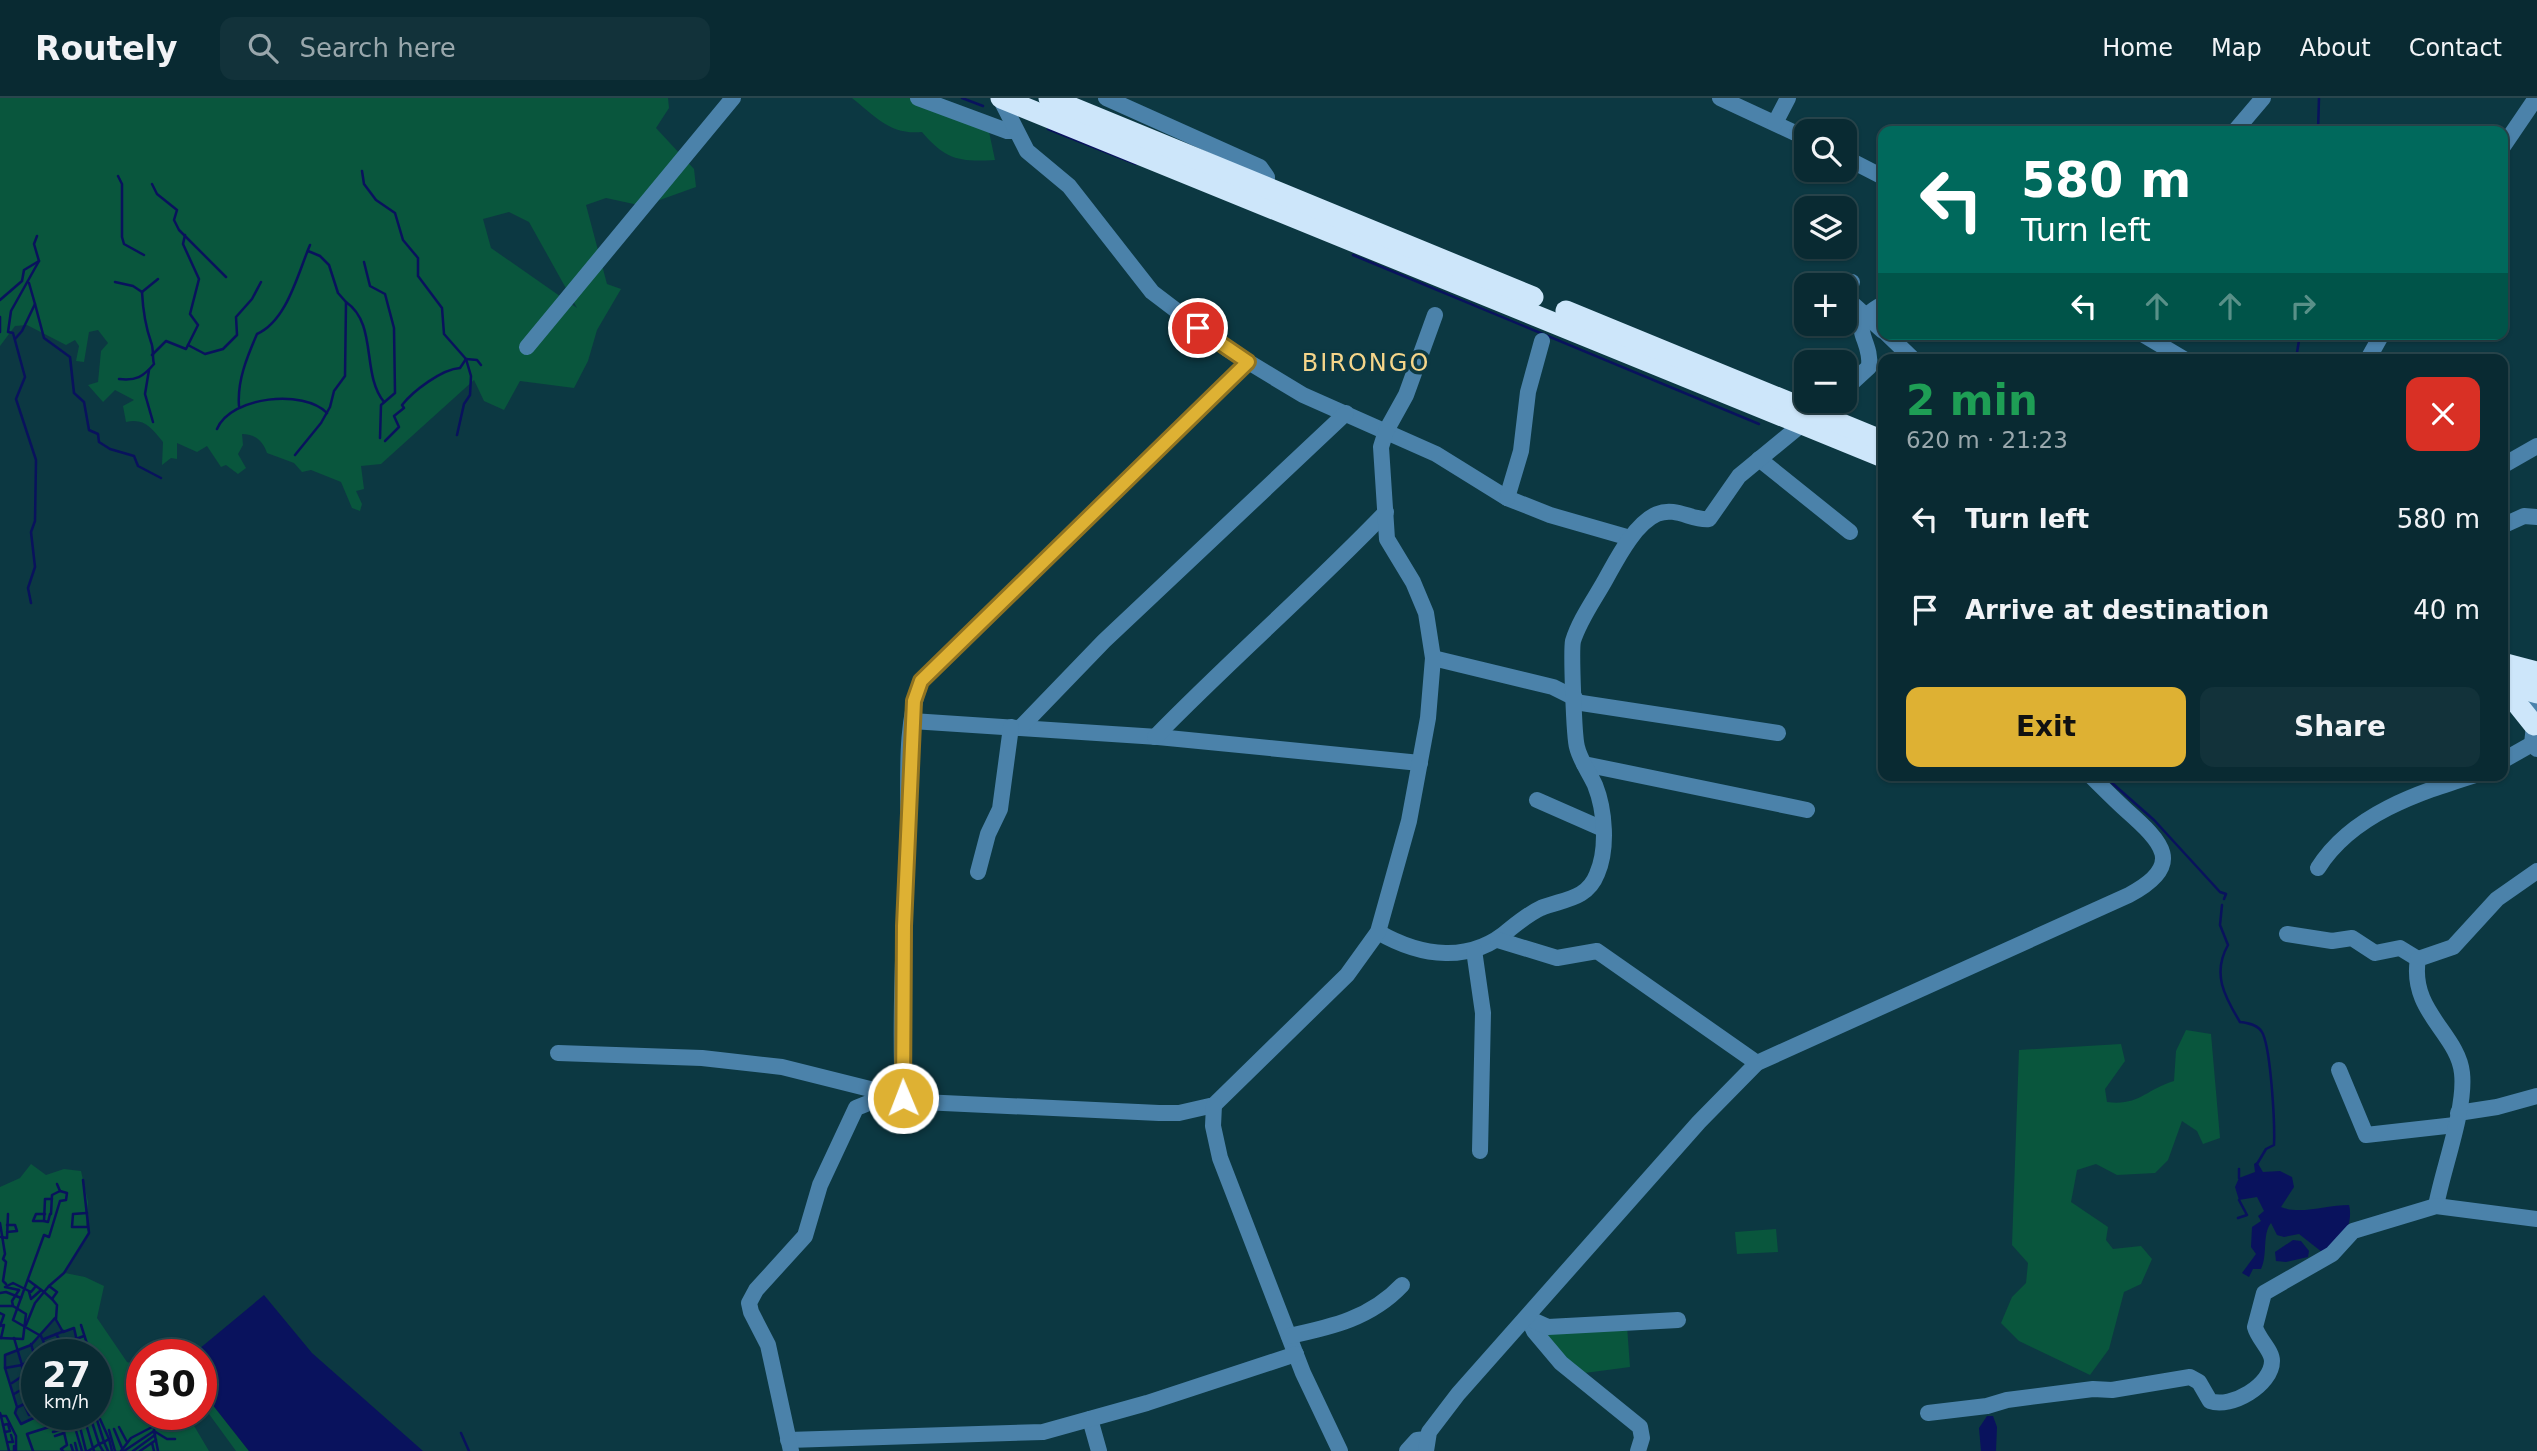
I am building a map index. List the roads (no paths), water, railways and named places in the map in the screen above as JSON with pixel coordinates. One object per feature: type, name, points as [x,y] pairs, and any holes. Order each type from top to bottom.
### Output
[{"type":"highway","points":[[1001,98],[1042,105],[1266,187],[1802,416],[1878,454]]},
{"type":"highway","points":[[1042,105],[1780,415],[1802,416],[1845,425],[1878,439]]},
{"type":"highway","points":[[2508,665],[2537,672]]},
{"type":"highway","points":[[2508,686],[2537,695]]},
{"type":"highway","points":[[2508,693],[2535,734]]},
{"type":"street","points":[[527,348],[733,98]]},
{"type":"street","points":[[918,98],[1007,131],[1014,131]]},
{"type":"street","points":[[1001,98],[1014,131],[1027,151],[1069,186],[1152,292],[1248,362],[1303,395],[1436,454],[1507,498],[1550,515],[1630,538]]},
{"type":"street","points":[[1106,98],[1260,167],[1267,177],[1266,187]]},
{"type":"street","points":[[1720,98],[1794,133]]},
{"type":"street","points":[[1775,124],[1788,98]]},
{"type":"street","points":[[2239,126],[2263,98]]},
{"type":"street","points":[[2508,139],[2536,98]]},
{"type":"street","points":[[1014,131],[1021,117],[1042,105]]},
{"type":"street","points":[[1857,164],[1878,174]]},
{"type":"street","points":[[1857,307],[1878,326]]},
{"type":"street","points":[[1857,378],[1869,367],[1869,357],[1860,330],[1866,315],[1878,307]]},
{"type":"street","points":[[558,1053],[702,1058],[757,1064],[790,1069],[896,1097],[978,1106],[1180,1113],[1214,1105],[1347,975],[1378,932],[1409,821],[1420,763],[1433,658],[1426,613],[1413,582],[1387,539],[1381,447],[1386,431],[1406,395],[1435,315]]},
{"type":"street","points":[[1893,340],[1908,354]]},
{"type":"street","points":[[2152,340],[2176,354]]},
{"type":"street","points":[[1507,498],[1523,444],[1528,392],[1542,341]]},
{"type":"street","points":[[896,1097],[912,721],[914,701],[921,681],[1248,362]]},
{"type":"street","points":[[978,872],[988,834],[1000,808],[1016,728],[1104,641],[1346,413]]},
{"type":"street","points":[[1378,932],[1413,950],[1433,954],[1474,950],[1497,940],[1530,914],[1574,900],[1589,886],[1599,869],[1603,829],[1600,801],[1576,742],[1572,656],[1576,633],[1630,538],[1655,514],[1665,512],[1709,519],[1734,481],[1782,440],[1802,416],[1808,413]]},
{"type":"street","points":[[1838,413],[1845,425]]},
{"type":"street","points":[[1780,415],[1782,440]]},
{"type":"street","points":[[2508,463],[2537,446]]},
{"type":"street","points":[[1759,459],[1850,532]]},
{"type":"street","points":[[1154,737],[1235,656],[1321,579],[1386,512]]},
{"type":"street","points":[[2508,523],[2524,516],[2537,517]]},
{"type":"street","points":[[1433,658],[1553,687],[1575,700],[1778,733]]},
{"type":"street","points":[[2508,756],[2535,734],[2537,695]]},
{"type":"street","points":[[912,721],[1154,737],[1420,763]]},
{"type":"street","points":[[1584,764],[1807,810]]},
{"type":"street","points":[[1407,1451],[1417,1440],[1426,1445],[1450,1404],[1699,1122],[1757,1063],[2147,885],[2162,864],[2159,841],[2096,781]]},
{"type":"street","points":[[2318,868],[2341,840],[2386,809],[2452,781]]},
{"type":"street","points":[[1537,800],[1603,829]]},
{"type":"street","points":[[2287,934],[2332,941],[2352,938],[2375,953],[2400,948],[2418,959],[2454,947],[2497,899],[2537,871]]},
{"type":"street","points":[[1497,940],[1557,958],[1597,951],[1757,1063]]},
{"type":"street","points":[[1474,950],[1483,1013],[1480,1151]]},
{"type":"street","points":[[2418,959],[2418,979],[2427,1009],[2461,1065],[2463,1084],[2436,1206]]},
{"type":"street","points":[[2339,1070],[2366,1135],[2456,1119],[2537,1096]]},
{"type":"street","points":[[896,1097],[866,1101],[856,1108],[820,1185],[805,1236],[756,1290],[749,1303],[768,1345],[789,1445],[1043,1432],[1296,1354]]},
{"type":"street","points":[[1214,1105],[1213,1126],[1220,1158],[1296,1354],[1340,1451]]},
{"type":"street","points":[[1928,1413],[2093,1389],[2112,1390],[2190,1377],[2199,1382],[2210,1401],[2215,1403],[2260,1388],[2272,1362],[2255,1328],[2264,1293],[2325,1259],[2353,1231],[2365,1225],[2436,1206],[2537,1219]]},
{"type":"street","points":[[1289,1336],[1344,1323],[1377,1308],[1402,1285]]},
{"type":"street","points":[[1528,1318],[1548,1327],[1678,1320]]},
{"type":"street","points":[[1528,1318],[1534,1332],[1561,1363],[1640,1427],[1642,1438],[1638,1451]]},
{"type":"street","points":[[1090,1419],[1100,1451]]},
{"type":"waterway","points":[[962,98],[983,106]]},
{"type":"waterway","points":[[2318,126],[2319,98]]},
{"type":"waterway","points":[[1048,129],[1136,164]]},
{"type":"waterway","points":[[362,171],[364,184],[376,200],[395,213],[403,240],[418,258],[418,276],[442,308],[444,334],[466,359],[471,376],[470,395],[464,404],[457,435]]},
{"type":"waterway","points":[[118,176],[122,184],[124,244],[144,255]]},
{"type":"waterway","points":[[152,184],[157,194],[177,210],[174,220],[179,230],[226,277]]},
{"type":"waterway","points":[[152,355],[166,341],[186,349],[198,325],[190,314],[199,279],[183,244],[185,235]]},
{"type":"waterway","points":[[31,603],[28,588],[35,567],[31,532],[35,521],[36,460],[16,399],[25,377],[13,333],[8,332],[11,311],[39,261],[34,244],[37,236]]},
{"type":"waterway","points":[[239,406],[241,378],[257,334],[267,328],[284,308],[310,245]]},
{"type":"waterway","points":[[295,455],[321,423],[330,407],[334,391],[345,376],[346,302],[338,293],[329,265],[320,256],[308,251]]},
{"type":"waterway","points":[[1353,255],[1759,424]]},
{"type":"waterway","points":[[0,300],[22,281],[24,270],[39,261]]},
{"type":"waterway","points":[[364,262],[370,286],[385,294],[394,328],[395,393],[381,405],[380,438]]},
{"type":"waterway","points":[[115,282],[133,286],[142,292],[158,279]]},
{"type":"waterway","points":[[188,345],[205,354],[223,349],[237,335],[236,317],[252,299],[261,282]]},
{"type":"waterway","points":[[15,339],[22,331],[35,304],[29,283]]},
{"type":"waterway","points":[[119,379],[139,377],[154,364],[142,292]]},
{"type":"waterway","points":[[346,302],[356,311],[362,323],[373,378],[384,402]]},
{"type":"waterway","points":[[35,304],[44,338],[70,357],[74,393],[84,402],[89,430],[98,434],[99,442],[110,449],[134,456],[138,466],[161,478]]},
{"type":"waterway","points":[[0,317],[0,332]]},
{"type":"waterway","points":[[2297,354],[2299,340]]},
{"type":"waterway","points":[[385,441],[399,427],[394,416],[404,408],[402,405],[420,387],[445,372],[460,368],[466,359],[477,360],[481,365]]},
{"type":"waterway","points":[[149,370],[145,394],[153,422]]},
{"type":"waterway","points":[[217,429],[225,418],[237,409],[269,400],[302,401],[316,405],[327,413]]},
{"type":"waterway","points":[[2110,781],[2154,820],[2220,892],[2226,894],[2224,899]]},
{"type":"waterway","points":[[2222,905],[2220,925],[2228,945],[2221,965],[2225,994],[2240,1022],[2259,1028],[2268,1056],[2274,1145],[2266,1149],[2257,1164]]},
{"type":"waterway","points":[[2239,1169],[2239,1178]]},
{"type":"waterway","points":[[56,1319],[57,1305],[52,1299],[57,1292],[49,1286],[64,1273],[89,1233],[83,1180]]},
{"type":"waterway","points":[[51,1214],[52,1195],[60,1191],[57,1184]]},
{"type":"waterway","points":[[42,1339],[13,1320],[44,1235],[49,1237],[60,1201],[66,1200],[67,1193],[60,1191]]},
{"type":"waterway","points":[[50,1214],[48,1222],[44,1221],[45,1199],[52,1199]]},
{"type":"waterway","points":[[2238,1218],[2247,1215],[2239,1200]]},
{"type":"waterway","points":[[86,1227],[72,1227],[73,1214],[87,1213]]},
{"type":"waterway","points":[[1,1237],[7,1238],[8,1214]]},
{"type":"waterway","points":[[44,1221],[33,1221],[36,1214],[45,1214]]},
{"type":"waterway","points":[[0,1223],[5,1254],[3,1259],[6,1262],[3,1281],[6,1284]]},
{"type":"waterway","points":[[7,1225],[15,1225],[17,1231],[7,1232]]},
{"type":"waterway","points":[[28,1280],[44,1292],[49,1286]]},
{"type":"waterway","points":[[19,1290],[5,1287],[13,1283],[31,1292],[36,1286]]},
{"type":"waterway","points":[[0,1338],[23,1339],[26,1314],[13,1306],[12,1301],[19,1290]]},
{"type":"waterway","points":[[29,1292],[31,1299],[41,1290]]},
{"type":"waterway","points":[[0,1293],[6,1292],[21,1298]]},
{"type":"waterway","points":[[26,1325],[35,1303],[44,1292],[52,1299]]},
{"type":"waterway","points":[[0,1306],[13,1306]]},
{"type":"waterway","points":[[0,1313],[4,1315],[0,1326],[4,1325],[1,1338]]},
{"type":"waterway","points":[[36,1339],[55,1318],[63,1332],[74,1328],[77,1339]]},
{"type":"waterway","points":[[81,1325],[85,1339]]},
{"type":"waterway","points":[[44,1339],[64,1331]]},
{"type":"waterway","points":[[56,1334],[59,1339]]},
{"type":"waterway","points":[[76,1339],[84,1336]]},
{"type":"waterway","points":[[5,1368],[22,1365],[14,1338]]},
{"type":"waterway","points":[[21,1349],[5,1355],[5,1368],[17,1407],[15,1413],[21,1424]]},
{"type":"waterway","points":[[12,1383],[21,1377]]},
{"type":"waterway","points":[[14,1394],[21,1390]]},
{"type":"waterway","points":[[0,1413],[1,1416],[6,1416],[16,1436],[16,1451]]},
{"type":"waterway","points":[[1,1416],[9,1451]]},
{"type":"waterway","points":[[3,1425],[8,1424],[10,1431],[5,1432]]},
{"type":"waterway","points":[[121,1451],[131,1438],[154,1426],[154,1431],[124,1451]]},
{"type":"waterway","points":[[119,1427],[127,1442]]},
{"type":"waterway","points":[[114,1429],[122,1448]]},
{"type":"waterway","points":[[33,1451],[27,1434],[40,1430]]},
{"type":"waterway","points":[[53,1432],[60,1430]]},
{"type":"waterway","points":[[63,1430],[67,1445],[61,1449],[63,1451]]},
{"type":"waterway","points":[[76,1430],[82,1451]]},
{"type":"waterway","points":[[81,1430],[86,1451]]},
{"type":"waterway","points":[[88,1430],[93,1448],[88,1451]]},
{"type":"waterway","points":[[94,1451],[93,1448],[99,1444],[95,1430]]},
{"type":"waterway","points":[[100,1430],[104,1442],[99,1444],[103,1451]]},
{"type":"waterway","points":[[105,1430],[109,1439],[104,1442],[108,1451]]},
{"type":"waterway","points":[[109,1430],[115,1451]]},
{"type":"waterway","points":[[158,1451],[154,1431],[167,1439],[175,1439]]},
{"type":"waterway","points":[[55,1436],[64,1433]]},
{"type":"waterway","points":[[461,1433],[469,1451]]},
{"type":"waterway","points":[[9,1442],[13,1442],[11,1435]]},
{"type":"waterway","points":[[133,1451],[155,1435]]},
{"type":"waterway","points":[[109,1439],[112,1451]]},
{"type":"waterway","points":[[140,1451],[156,1440]]},
{"type":"waterway","points":[[75,1443],[77,1451]]},
{"type":"waterway","points":[[152,1443],[154,1451]]},
{"type":"waterway","points":[[71,1445],[73,1451]]},
{"type":"waterway","points":[[14,1446],[14,1451]]},
{"type":"district","name":"BIRONGO","points":[[1366,363]]}]
